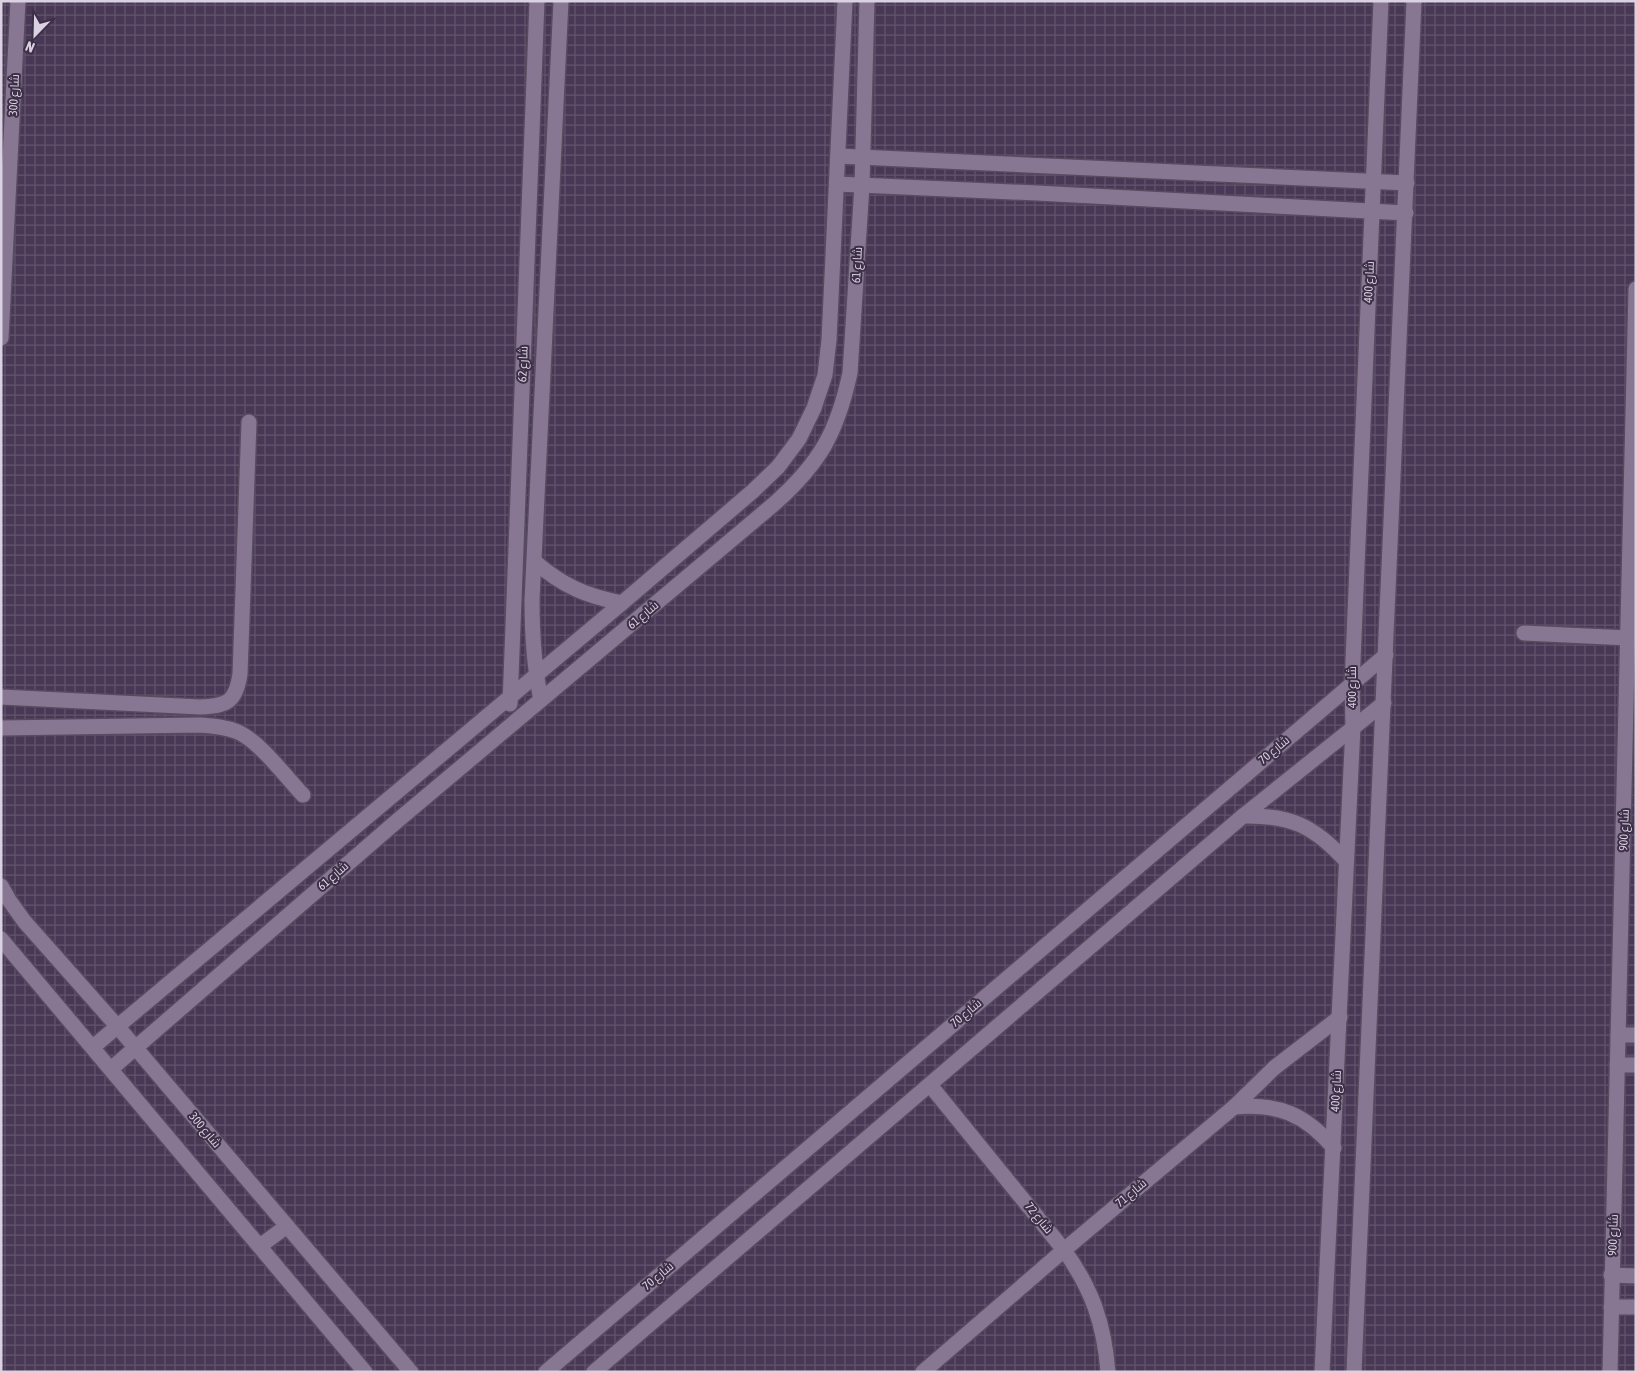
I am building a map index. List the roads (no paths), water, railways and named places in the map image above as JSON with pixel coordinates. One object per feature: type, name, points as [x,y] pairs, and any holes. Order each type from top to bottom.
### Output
[{"type":"street","name":"شارع 300","points":[[1,338],[5,206],[18,1]]},
{"type":"street","name":"شارع 62","points":[[510,726],[509,698],[537,1]]},
{"type":"street","name":"شارع 62","points":[[541,700],[532,639],[532,600],[560,1]]},
{"type":"street","name":"شارع 61","points":[[92,1046],[536,676],[726,514],[778,467],[799,439],[814,408],[825,375],[829,340],[845,1]]},
{"type":"street","name":"شارع 61","points":[[110,1069],[397,821],[742,532],[797,483],[817,459],[832,432],[844,403],[850,373],[862,185],[867,1]]},
{"type":"street","name":"شارع 400","points":[[1322,1372],[1353,726],[1352,684],[1381,1]]},
{"type":"street","points":[[1354,1372],[1365,1073],[1384,703],[1414,1]]},
{"type":"street","points":[[838,156],[994,165],[1407,183]]},
{"type":"street","points":[[994,165],[994,191]]},
{"type":"street","points":[[1037,193],[1038,166]]},
{"type":"street","points":[[837,184],[1406,213]]},
{"type":"street","name":"شارع 900","points":[[1610,1372],[1610,1307],[1618,1035],[1630,774],[1628,638],[1632,577],[1636,289]]},
{"type":"street","points":[[1,697],[200,707],[215,707],[228,702],[238,690],[240,674],[250,422]]},
{"type":"street","points":[[726,514],[742,532]]},
{"type":"street","points":[[709,528],[724,546]]},
{"type":"street","points":[[535,562],[554,578],[575,590],[598,598],[622,603]]},
{"type":"street","points":[[1524,633],[1628,638]]},
{"type":"street","name":"شارع 70","points":[[546,1372],[1386,655]]},
{"type":"street","points":[[594,1372],[1243,816],[1384,703]]},
{"type":"street","points":[[1,728],[220,726],[240,732],[256,744],[303,795]]},
{"type":"street","points":[[1243,816],[1266,815],[1289,820],[1303,826],[1329,842],[1346,862]]},
{"type":"street","name":"شارع 300","points":[[1,886],[24,921],[117,1026],[410,1372]]},
{"type":"street","points":[[1,939],[365,1372]]},
{"type":"street","name":"شارع 71","points":[[923,1372],[1234,1107],[1274,1068],[1340,1017]]},
{"type":"street","points":[[1618,1035],[1636,1035]]},
{"type":"street","points":[[1617,1065],[1636,1065]]},
{"type":"street","name":"شارع 72","points":[[930,1084],[1079,1271],[1092,1296],[1101,1321],[1108,1372]]},
{"type":"street","points":[[1234,1107],[1252,1105],[1272,1107],[1290,1112],[1307,1121],[1334,1148]]},
{"type":"street","points":[[260,1246],[286,1226]]},
{"type":"street","points":[[1611,1275],[1636,1276]]},
{"type":"street","points":[[1610,1307],[1636,1307]]},
{"type":"street","points":[[349,1352],[350,1372]]}]
